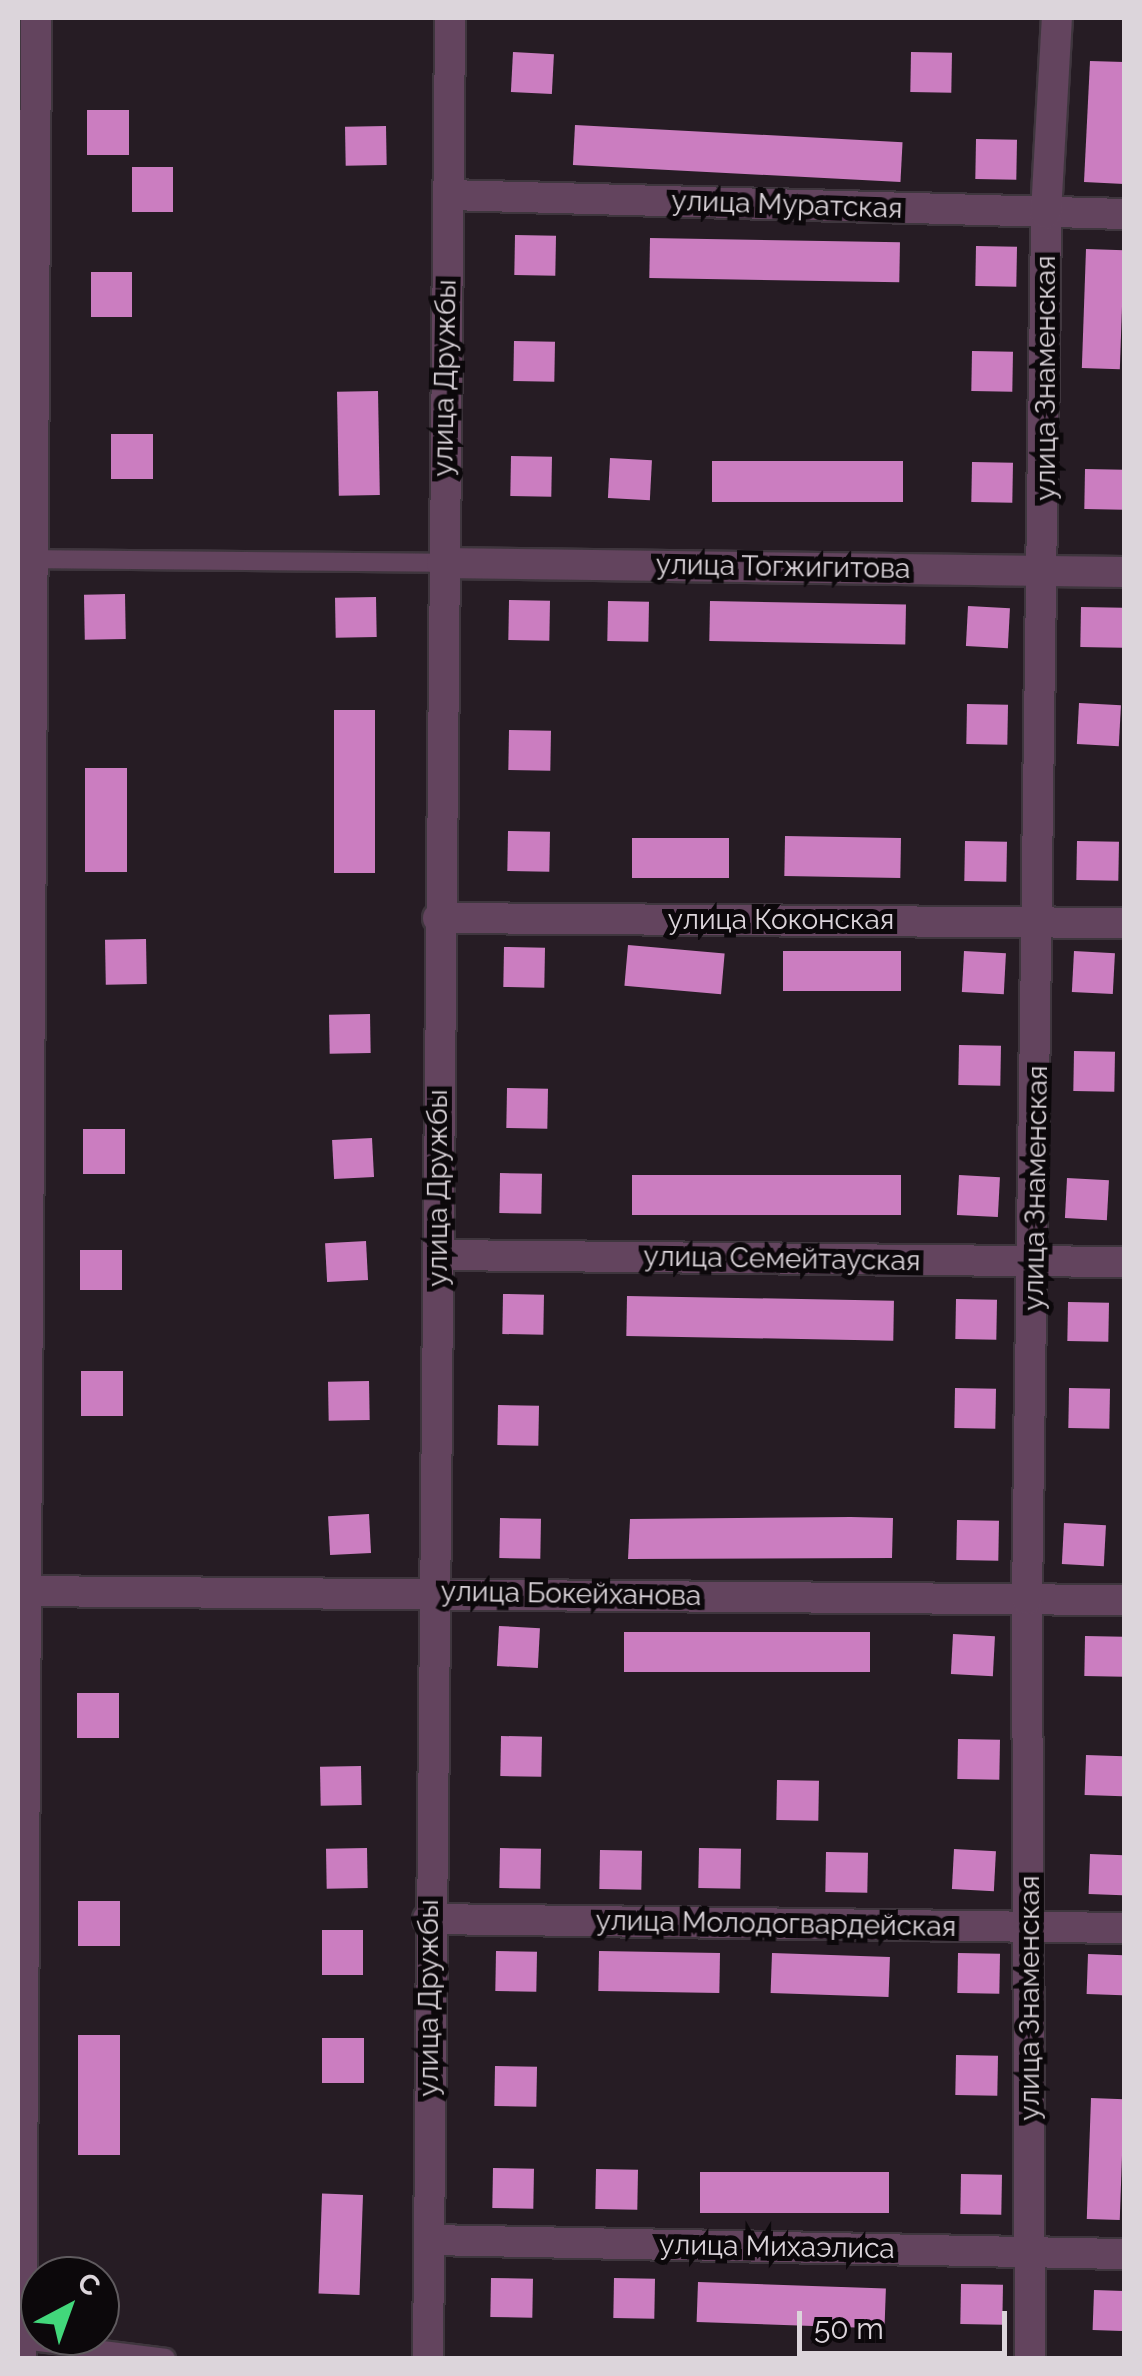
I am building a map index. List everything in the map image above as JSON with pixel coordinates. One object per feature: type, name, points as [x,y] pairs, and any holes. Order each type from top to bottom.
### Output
[{"type":"street","points":[[21,2256],[22,559],[36,18]]},
{"type":"street","name":"улица Дружбы","points":[[428,2358],[428,1919],[439,1255],[438,918],[450,18]]},
{"type":"street","name":"улица Знаменская","points":[[1030,2358],[1027,1599],[1047,570],[1046,213],[1057,18]]},
{"type":"street","name":"улица Муратская","points":[[449,196],[1124,214]]},
{"type":"street","name":"улица Тогжигитова","points":[[442,563],[1124,572]]},
{"type":"street","name":"улица Коконская","points":[[438,918],[1124,923]]},
{"type":"street","name":"улица Семейтауская","points":[[439,1255],[1124,1262]]},
{"type":"street","name":"улица Бокейханова","points":[[23,1591],[1124,1600]]},
{"type":"street","name":"улица Молодогвардейская","points":[[428,1919],[1124,1928]]},
{"type":"street","name":"улица Михаэлиса","points":[[430,2240],[1124,2254]]},
{"type":"lane","points":[[22,559],[442,563]]},
{"type":"lane","points":[[120,2355],[166,2358]]},
{"type":"building","points":[[513,52],[554,54],[552,94],[511,92]]},
{"type":"building","points":[[911,52],[952,53],[951,93],[910,92]]},
{"type":"building","points":[[1090,61],[1124,62],[1124,184],[1084,182]]},
{"type":"building","points":[[87,110],[129,110],[129,155],[87,155]]},
{"type":"building","points":[[575,125],[903,142],[900,182],[573,165]]},
{"type":"building","points":[[386,126],[387,165],[346,166],[345,127]]},
{"type":"building","points":[[976,139],[1017,140],[1016,180],[975,179]]},
{"type":"building","points":[[132,167],[173,167],[173,212],[132,212]]},
{"type":"building","points":[[515,235],[556,236],[555,276],[514,275]]},
{"type":"building","points":[[650,238],[900,242],[899,282],[649,278]]},
{"type":"building","points":[[976,246],[1017,247],[1016,287],[975,286]]},
{"type":"building","points":[[1086,249],[1124,250],[1120,369],[1082,368]]},
{"type":"building","points":[[91,272],[132,272],[132,317],[91,317]]},
{"type":"building","points":[[514,341],[555,342],[554,382],[513,381]]},
{"type":"building","points":[[972,351],[1013,352],[1012,392],[971,391]]},
{"type":"building","points":[[378,391],[380,495],[339,496],[337,392]]},
{"type":"building","points":[[111,434],[153,434],[153,479],[111,479]]},
{"type":"building","points":[[511,456],[552,457],[551,497],[510,496]]},
{"type":"building","points":[[610,458],[652,460],[650,500],[608,498]]},
{"type":"building","points":[[712,461],[903,461],[903,502],[712,502]]},
{"type":"building","points":[[972,462],[1013,463],[1012,503],[971,502]]},
{"type":"building","points":[[1085,469],[1124,470],[1123,510],[1084,509]]},
{"type":"building","points":[[125,594],[126,639],[85,640],[84,595]]},
{"type":"building","points":[[376,597],[377,637],[336,638],[335,598]]},
{"type":"building","points":[[509,600],[550,601],[549,641],[508,640]]},
{"type":"building","points":[[608,601],[649,602],[648,642],[607,641]]},
{"type":"building","points":[[710,601],[906,604],[905,644],[709,641]]},
{"type":"building","points":[[968,606],[1010,608],[1008,648],[966,646]]},
{"type":"building","points":[[1081,607],[1123,608],[1122,648],[1080,647]]},
{"type":"building","points":[[1079,703],[1121,705],[1119,746],[1077,744]]},
{"type":"building","points":[[967,704],[1008,705],[1007,745],[966,744]]},
{"type":"building","points":[[334,710],[375,710],[375,873],[334,873]]},
{"type":"building","points":[[509,730],[551,731],[550,771],[508,770]]},
{"type":"building","points":[[85,768],[127,768],[127,872],[85,872]]},
{"type":"building","points":[[508,831],[550,832],[549,872],[507,871]]},
{"type":"building","points":[[785,836],[901,838],[900,878],[784,876]]},
{"type":"building","points":[[632,838],[729,838],[729,878],[632,878]]},
{"type":"building","points":[[965,841],[1007,842],[1006,882],[964,881]]},
{"type":"building","points":[[1077,841],[1119,842],[1118,881],[1076,880]]},
{"type":"building","points":[[146,939],[147,984],[106,985],[105,940]]},
{"type":"building","points":[[628,945],[725,953],[721,994],[624,986]]},
{"type":"building","points":[[504,947],[545,948],[544,988],[503,987]]},
{"type":"building","points":[[783,951],[901,951],[901,991],[783,991]]},
{"type":"building","points":[[964,951],[1006,953],[1004,994],[962,992]]},
{"type":"building","points":[[1074,951],[1115,953],[1113,994],[1072,992]]},
{"type":"building","points":[[370,1014],[371,1053],[330,1054],[329,1015]]},
{"type":"building","points":[[959,1045],[1001,1046],[1000,1086],[958,1085]]},
{"type":"building","points":[[1074,1051],[1115,1052],[1114,1092],[1073,1091]]},
{"type":"building","points":[[507,1088],[548,1089],[547,1129],[506,1128]]},
{"type":"building","points":[[83,1129],[125,1129],[125,1174],[83,1174]]},
{"type":"building","points":[[372,1138],[374,1177],[334,1179],[332,1140]]},
{"type":"building","points":[[500,1173],[542,1174],[541,1214],[499,1213]]},
{"type":"building","points":[[632,1175],[901,1175],[901,1215],[632,1215]]},
{"type":"building","points":[[959,1175],[1000,1177],[998,1217],[957,1215]]},
{"type":"building","points":[[1067,1178],[1109,1180],[1107,1220],[1065,1218]]},
{"type":"building","points":[[366,1241],[368,1280],[327,1282],[325,1243]]},
{"type":"building","points":[[80,1250],[122,1250],[122,1290],[80,1290]]},
{"type":"building","points":[[503,1294],[544,1295],[543,1335],[502,1334]]},
{"type":"building","points":[[627,1296],[894,1301],[893,1341],[626,1336]]},
{"type":"building","points":[[956,1299],[997,1300],[996,1340],[955,1339]]},
{"type":"building","points":[[1068,1302],[1109,1303],[1108,1342],[1067,1341]]},
{"type":"building","points":[[81,1371],[123,1371],[123,1416],[81,1416]]},
{"type":"building","points":[[369,1381],[370,1420],[329,1421],[328,1382]]},
{"type":"building","points":[[955,1388],[996,1389],[995,1429],[954,1428]]},
{"type":"building","points":[[1069,1388],[1110,1389],[1109,1429],[1068,1428]]},
{"type":"building","points":[[498,1405],[539,1406],[538,1446],[497,1445]]},
{"type":"building","points":[[369,1514],[371,1553],[330,1555],[328,1516]]},
{"type":"building","points":[[500,1518],[541,1519],[540,1559],[499,1558]]},
{"type":"building","points":[[893,1518],[892,1558],[628,1559],[630,1519]]},
{"type":"building","points":[[957,1520],[999,1521],[998,1561],[956,1560]]},
{"type":"building","points":[[1064,1523],[1106,1525],[1104,1566],[1062,1564]]},
{"type":"building","points":[[499,1626],[540,1628],[538,1668],[497,1666]]},
{"type":"building","points":[[624,1632],[870,1632],[870,1672],[624,1672]]},
{"type":"building","points":[[953,1634],[995,1636],[993,1676],[951,1674]]},
{"type":"building","points":[[1085,1636],[1124,1637],[1123,1677],[1084,1676]]},
{"type":"building","points":[[77,1693],[119,1693],[119,1738],[77,1738]]},
{"type":"building","points":[[501,1736],[542,1737],[541,1777],[500,1776]]},
{"type":"building","points":[[958,1739],[1000,1740],[999,1780],[957,1779]]},
{"type":"building","points":[[1086,1755],[1124,1756],[1123,1796],[1085,1795]]},
{"type":"building","points":[[361,1766],[362,1805],[321,1806],[320,1767]]},
{"type":"building","points":[[777,1780],[819,1781],[818,1821],[776,1820]]},
{"type":"building","points":[[367,1848],[368,1888],[327,1889],[326,1849]]},
{"type":"building","points":[[500,1848],[541,1849],[540,1889],[499,1888]]},
{"type":"building","points":[[699,1848],[741,1849],[740,1889],[698,1888]]},
{"type":"building","points":[[954,1849],[996,1851],[994,1891],[952,1889]]},
{"type":"building","points":[[600,1850],[642,1851],[641,1890],[599,1889]]},
{"type":"building","points":[[826,1852],[868,1853],[867,1893],[825,1892]]},
{"type":"building","points":[[1090,1854],[1124,1855],[1123,1895],[1089,1894]]},
{"type":"building","points":[[78,1901],[120,1901],[120,1946],[78,1946]]},
{"type":"building","points":[[322,1930],[363,1930],[363,1975],[322,1975]]},
{"type":"building","points":[[496,1951],[537,1952],[536,1992],[495,1991]]},
{"type":"building","points":[[599,1951],[720,1953],[719,1993],[598,1991]]},
{"type":"building","points":[[772,1953],[890,1957],[889,1997],[771,1993]]},
{"type":"building","points":[[958,1953],[1000,1954],[999,1994],[957,1993]]},
{"type":"building","points":[[1088,1954],[1124,1955],[1123,1995],[1087,1994]]},
{"type":"building","points":[[78,2035],[120,2035],[120,2155],[78,2155]]},
{"type":"building","points":[[322,2038],[364,2038],[364,2083],[322,2083]]},
{"type":"building","points":[[956,2055],[998,2056],[997,2096],[955,2095]]},
{"type":"building","points":[[495,2066],[537,2067],[536,2107],[494,2106]]},
{"type":"building","points":[[1091,2098],[1124,2099],[1120,2220],[1087,2219]]},
{"type":"building","points":[[493,2168],[534,2169],[533,2209],[492,2208]]},
{"type":"building","points":[[596,2169],[638,2170],[637,2210],[595,2209]]},
{"type":"building","points":[[700,2172],[889,2172],[889,2213],[700,2213]]},
{"type":"building","points":[[961,2174],[1002,2175],[1001,2215],[960,2214]]},
{"type":"building","points":[[322,2194],[363,2195],[360,2295],[319,2294]]},
{"type":"building","points":[[491,2278],[533,2279],[532,2318],[490,2317]]},
{"type":"building","points":[[614,2278],[655,2279],[654,2319],[613,2318]]},
{"type":"building","points":[[698,2282],[886,2289],[884,2329],[697,2322]]},
{"type":"building","points":[[961,2284],[1003,2285],[1002,2325],[960,2324]]},
{"type":"building","points":[[1094,2290],[1124,2291],[1123,2331],[1093,2330]]}]
